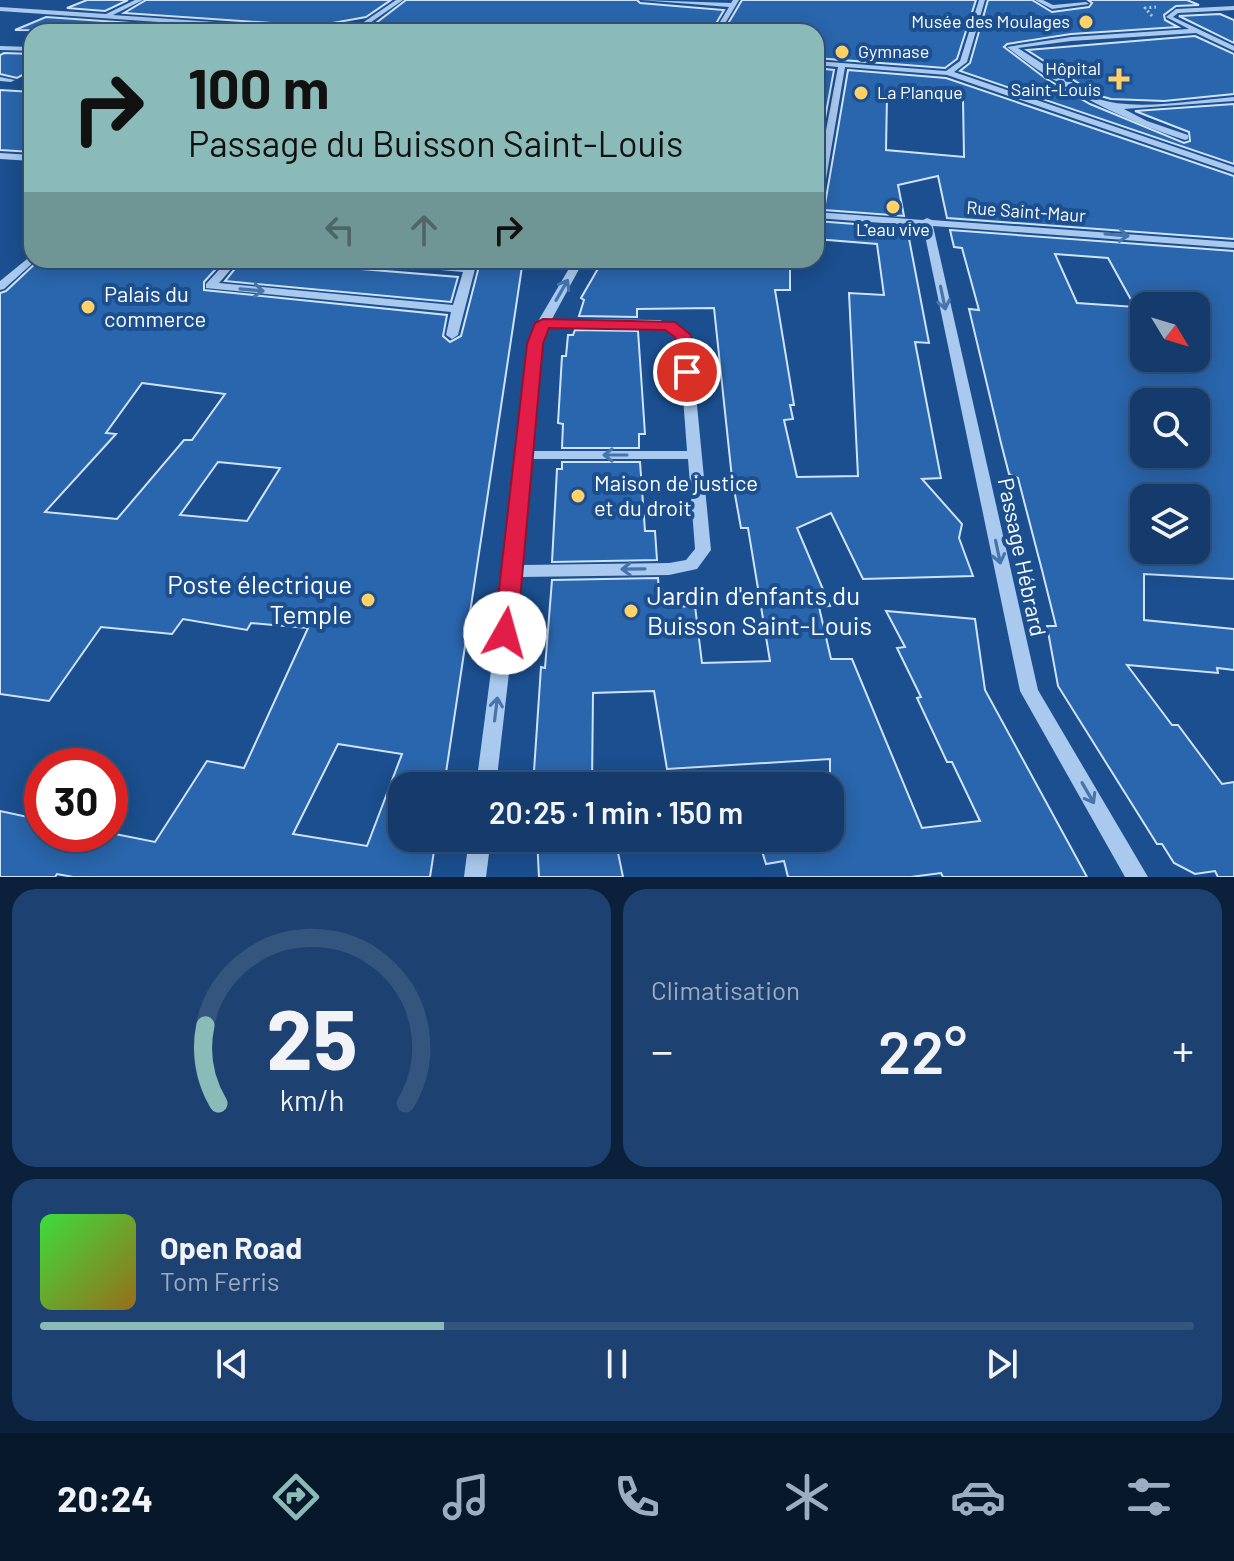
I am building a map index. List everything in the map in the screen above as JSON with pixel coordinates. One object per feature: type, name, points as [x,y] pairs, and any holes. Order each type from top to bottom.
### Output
[{"type":"street","points":[[105,16],[140,0]]},
{"type":"street","points":[[364,24],[400,0]]},
{"type":"street","points":[[643,0],[735,3],[722,24]]},
{"type":"street","points":[[948,73],[963,62],[982,0]]},
{"type":"street","points":[[1038,0],[1052,7],[1086,4]]},
{"type":"street","points":[[1234,8],[1176,11],[1169,17],[1234,49]]},
{"type":"street","points":[[3,11],[218,24]]},
{"type":"street","points":[[168,24],[174,21]]},
{"type":"street","points":[[1185,137],[1128,117],[1114,107],[1093,100],[1011,47],[1071,39],[1197,31]]},
{"type":"street","points":[[0,48],[24,49]]},
{"type":"street","points":[[824,64],[948,73],[1234,170]]},
{"type":"street","points":[[824,167],[842,65]]},
{"type":"street","points":[[0,79],[11,80]]},
{"type":"street","points":[[1114,107],[1234,99]]},
{"type":"street","points":[[0,156],[24,158]]},
{"type":"street","name":"Rue Saint-Maur","points":[[824,213],[1234,245]]},
{"type":"street","name":"Passage Hébrard","points":[[927,221],[1029,691],[1137,877]]},
{"type":"street","points":[[0,287],[24,265]]},
{"type":"street","points":[[227,268],[210,286],[458,309]]},
{"type":"street","points":[[452,335],[469,269],[457,268]]},
{"type":"street","points":[[488,772],[535,344],[543,323],[574,268]]},
{"type":"street","points":[[512,571],[669,569],[691,565],[703,550],[685,343],[681,332],[660,324],[543,323]]},
{"type":"street","points":[[522,455],[693,455]]},
{"type":"street","points":[[475,877],[478,852]]},
{"type":"building","points":[[87,0],[128,0],[105,11],[67,8]]},
{"type":"building","points":[[146,0],[391,0],[366,17],[327,24],[124,13]]},
{"type":"building","points":[[406,0],[637,0],[640,3],[724,10],[716,24],[376,23]]},
{"type":"building","points":[[742,0],[976,0],[957,59],[945,68],[824,59],[824,24],[728,24]]},
{"type":"building","points":[[988,0],[1032,0],[1052,12],[1089,7],[1092,3],[1088,0],[1187,0],[1199,5],[1176,6],[1164,15],[1165,20],[1178,27],[1071,34],[1004,47],[1045,78],[1090,104],[1184,143],[1190,141],[1189,132],[1135,111],[1234,104],[1234,164],[960,71],[970,63]]},
{"type":"building","points":[[1220,14],[1234,20],[1234,43],[1179,16]]},
{"type":"building","points":[[46,17],[146,24],[29,24]]},
{"type":"building","points":[[1195,36],[1234,54],[1234,94],[1164,101],[1111,99],[1097,95],[1027,50]]},
{"type":"building","points":[[24,54],[24,74],[17,78],[0,74],[0,55]]},
{"type":"building","points":[[824,69],[834,70],[824,124]]},
{"type":"building","points":[[848,70],[946,78],[1234,176],[1234,239],[947,218],[938,176],[898,185],[904,216],[824,210]],"holes":[[[887,96],[963,100],[964,157],[886,150]]]},
{"type":"building","points":[[0,90],[24,92],[24,152],[0,150]]},
{"type":"building","points":[[824,222],[907,228],[929,343],[915,342],[941,478],[922,479],[962,524],[959,538],[973,576],[863,579],[831,513],[797,528],[830,606],[819,607],[831,659],[852,659],[922,828],[980,821],[952,762],[947,762],[917,698],[921,697],[897,648],[905,647],[886,611],[975,619],[985,690],[1087,877],[943,877],[941,873],[911,877],[788,877],[784,861],[766,864],[762,852],[844,852],[844,772],[830,772],[830,759],[667,769],[654,691],[593,693],[592,772],[534,772],[541,667],[545,668],[552,580],[658,578],[659,590],[670,590],[672,607],[695,606],[702,663],[770,661],[748,528],[741,528],[732,478],[714,308],[637,309],[637,317],[579,316],[584,300],[581,298],[598,268],[790,268],[790,290],[775,290],[794,405],[790,405],[793,419],[784,420],[797,477],[858,476],[849,293],[884,295],[877,244],[824,240]]},
{"type":"building","points":[[950,230],[1234,251],[1234,579],[1144,574],[1144,620],[1234,629],[1234,670],[1217,668],[1218,673],[1127,665],[1172,725],[1178,725],[1222,784],[1234,782],[1234,877],[1218,877],[1215,871],[1195,874],[1174,863],[1162,844],[1157,844],[1058,686],[1047,626],[1056,626],[1018,478],[1009,474],[1001,443],[969,309],[979,310],[962,248],[954,247]]},
{"type":"building","points":[[30,268],[217,268],[204,282],[204,290],[447,315],[443,336],[450,342],[461,336],[478,268],[522,268],[446,772],[395,772],[402,754],[338,744],[293,834],[367,846],[388,791],[388,852],[434,852],[430,877],[73,877],[57,874],[55,877],[0,877],[0,811],[24,816],[24,852],[128,852],[128,837],[155,842],[207,761],[244,768],[308,628],[251,623],[247,630],[183,619],[172,634],[101,627],[49,701],[0,694],[0,293]],"holes":[[[142,383],[225,394],[192,440],[184,440],[117,519],[45,512],[116,434],[106,433]],[[218,462],[280,468],[247,521],[180,515]]]},
{"type":"building","points":[[236,268],[349,268],[458,277],[451,302],[225,281]]},
{"type":"building","points":[[575,330],[638,331],[645,434],[639,434],[639,448],[562,448],[563,424],[558,423],[562,356],[566,356],[568,335],[573,335]]},
{"type":"building","points":[[562,462],[640,462],[645,531],[655,531],[657,560],[552,562],[557,469],[562,469]]},
{"type":"building","points":[[538,852],[618,852],[623,877],[539,877]]},
{"type":"place","name":"Musée des Moulages","points":[[1086,22]]},
{"type":"place","name":"Gymnase","points":[[842,52]]},
{"type":"place","name":"Hôpital Saint-Louis","points":[[1119,79]]},
{"type":"place","name":"La Planque","points":[[861,93]]},
{"type":"place","name":"L'eau vive","points":[[893,207]]},
{"type":"place","name":"Palais du commerce","points":[[88,307]]},
{"type":"place","name":"Maison de justice et du droit","points":[[578,496]]},
{"type":"place","name":"Poste électrique Temple","points":[[368,600]]},
{"type":"place","name":"Jardin d'enfants du Buisson Saint-Louis","points":[[631,611]]},
{"type":"route","points":[[505,633],[535,344],[543,323],[669,325],[683,335],[687,372]]}]
